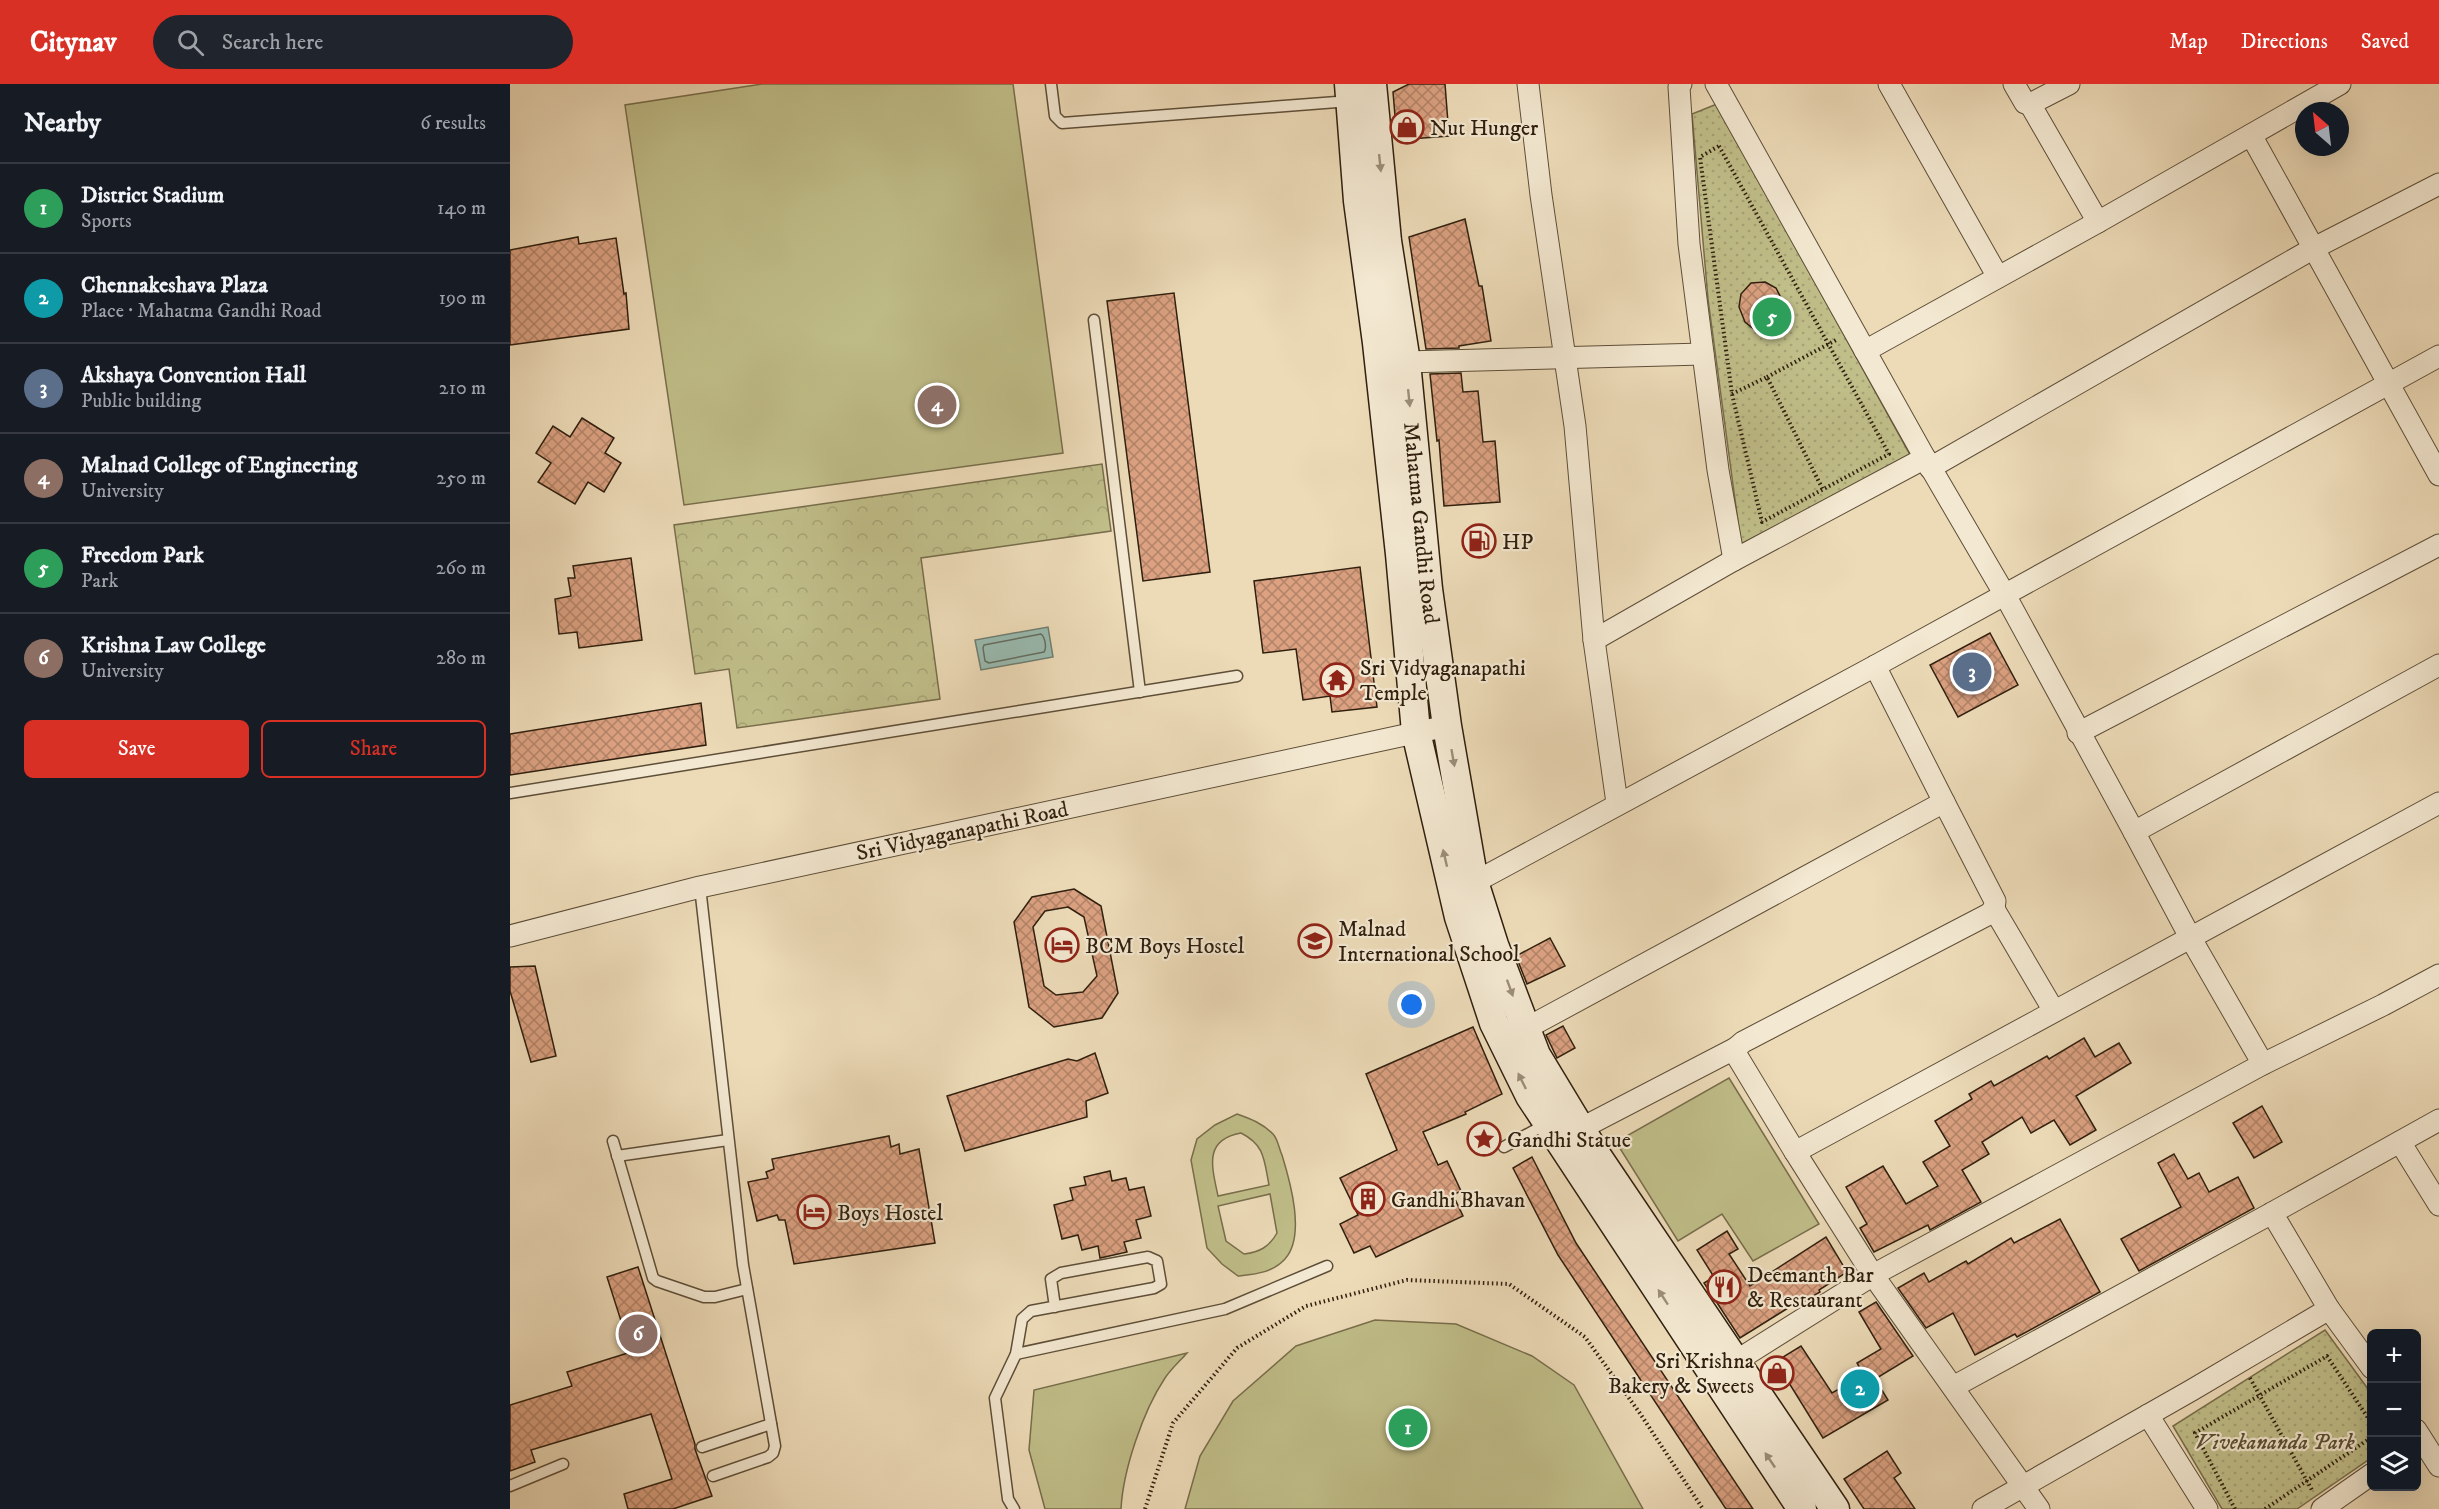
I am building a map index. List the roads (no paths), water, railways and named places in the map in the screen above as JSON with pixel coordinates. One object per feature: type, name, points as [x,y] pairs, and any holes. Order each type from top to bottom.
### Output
[{"type":"street","points":[[1528,84],[1541,195],[1575,426],[1594,640],[1617,803]]},
{"type":"street","points":[[1681,84],[1679,87],[1689,244],[1718,470],[1734,560]]},
{"type":"street","points":[[1716,84],[1928,463],[2005,595],[2190,937],[2263,1064]]},
{"type":"street","points":[[1889,84],[1998,277]]},
{"type":"street","points":[[2014,84],[2025,103],[2030,104],[2098,222]]},
{"type":"street","points":[[2030,104],[2069,84]]},
{"type":"street","points":[[1865,351],[2340,84]]},
{"type":"street","name":"Mahatma Gandhi Road","points":[[1360,103],[1387,241],[1406,362],[1428,589],[1447,726],[1464,888],[1459,917],[1494,1023],[1530,1096],[1548,1123],[1724,1369],[1835,1509]]},
{"type":"street","name":"Mahatma Gandhi Road","points":[[1360,103],[1358,201],[1377,343],[1399,542],[1416,732],[1464,888],[1494,945],[1536,1055],[1724,1369],[1802,1509]]},
{"type":"street","points":[[2251,135],[2439,475]]},
{"type":"street","points":[[1594,640],[1734,560],[1928,463],[2314,248],[2439,184]]},
{"type":"street","points":[[1406,362],[1703,354]]},
{"type":"street","points":[[1464,888],[1617,803],[1875,666],[2439,356]]},
{"type":"street","points":[[2078,733],[2439,545]]},
{"type":"street","points":[[1875,666],[1995,900],[1994,909],[2054,1011]]},
{"type":"street","points":[[2134,832],[2439,666]]},
{"type":"street","name":"Sri Vidyaganapathi Road","points":[[510,936],[700,886],[1447,726]]},
{"type":"street","points":[[1525,1029],[1944,802]]},
{"type":"street","points":[[1795,1152],[2439,803]]},
{"type":"street","points":[[1580,1129],[1989,914],[1994,909]]},
{"type":"street","points":[[1724,1369],[1873,1275],[2263,1064],[2384,1005],[2439,975]]},
{"type":"street","points":[[1736,1048],[1737,1056],[1873,1275],[2039,1509]]},
{"type":"street","points":[[1953,1387],[2439,1120]]},
{"type":"street","points":[[2400,1142],[2439,1205]]},
{"type":"street","points":[[2272,1213],[2329,1309],[2367,1361]]},
{"type":"street","points":[[1983,1509],[2329,1309]]},
{"type":"street","points":[[2148,1415],[2207,1509]]},
{"type":"street","points":[[2421,1441],[2439,1466]]},
{"type":"street","points":[[2331,1506],[2367,1478]]},
{"type":"lane","points":[[1050,84],[1054,116],[1062,123],[1360,103]]},
{"type":"lane","points":[[1094,320],[1140,692]]},
{"type":"lane","points":[[510,793],[1237,676]]},
{"type":"lane","points":[[700,886],[747,1289],[775,1446],[773,1453],[768,1457],[713,1476]]},
{"type":"lane","points":[[1504,1147],[1548,1123]]},
{"type":"lane","points":[[617,1156],[728,1140]]},
{"type":"lane","points":[[613,1141],[653,1278],[704,1297],[715,1297],[747,1289]]},
{"type":"lane","points":[[1014,1509],[1008,1499],[995,1398],[1016,1354],[1022,1319],[1031,1311],[1055,1307],[1154,1288],[1161,1284],[1157,1261],[1148,1257],[1062,1273],[1051,1280],[1055,1307]]},
{"type":"lane","points":[[1016,1354],[1225,1309],[1327,1266]]},
{"type":"lane","points":[[702,1447],[771,1424]]},
{"type":"lane","points":[[510,1486],[563,1464]]},
{"type":"water","points":[[1048,627],[1053,657],[981,670],[975,640]]},
{"type":"place","name":"Nut Hunger","points":[[1407,127]]},
{"type":"place","name":"Freedom Park","points":[[1772,317]]},
{"type":"place","name":"Malnad College of Engineering","points":[[937,405]]},
{"type":"place","name":"HP","points":[[1479,541]]},
{"type":"place","name":"Akshaya Convention Hall","points":[[1972,672]]},
{"type":"place","name":"Sri Vidyaganapathi Temple","points":[[1337,680]]},
{"type":"place","name":"Malnad International School","points":[[1315,941]]},
{"type":"place","name":"BCM Boys Hostel","points":[[1062,945]]},
{"type":"place","name":"Gandhi Statue","points":[[1484,1139]]},
{"type":"place","name":"Gandhi Bhavan","points":[[1368,1199]]},
{"type":"place","name":"Boys Hostel","points":[[814,1212]]},
{"type":"place","name":"Deemanth Bar & Restaurant","points":[[1724,1287]]},
{"type":"place","name":"Krishna Law College","points":[[638,1334]]},
{"type":"place","name":"Sri Krishna Bakery & Sweets","points":[[1777,1373]]},
{"type":"place","name":"Chennakeshava Plaza","points":[[1860,1389]]},
{"type":"place","name":"District Stadium","points":[[1408,1428]]},
{"type":"park label","name":"Vivekananda Park","points":[[2275,1441]]}]
